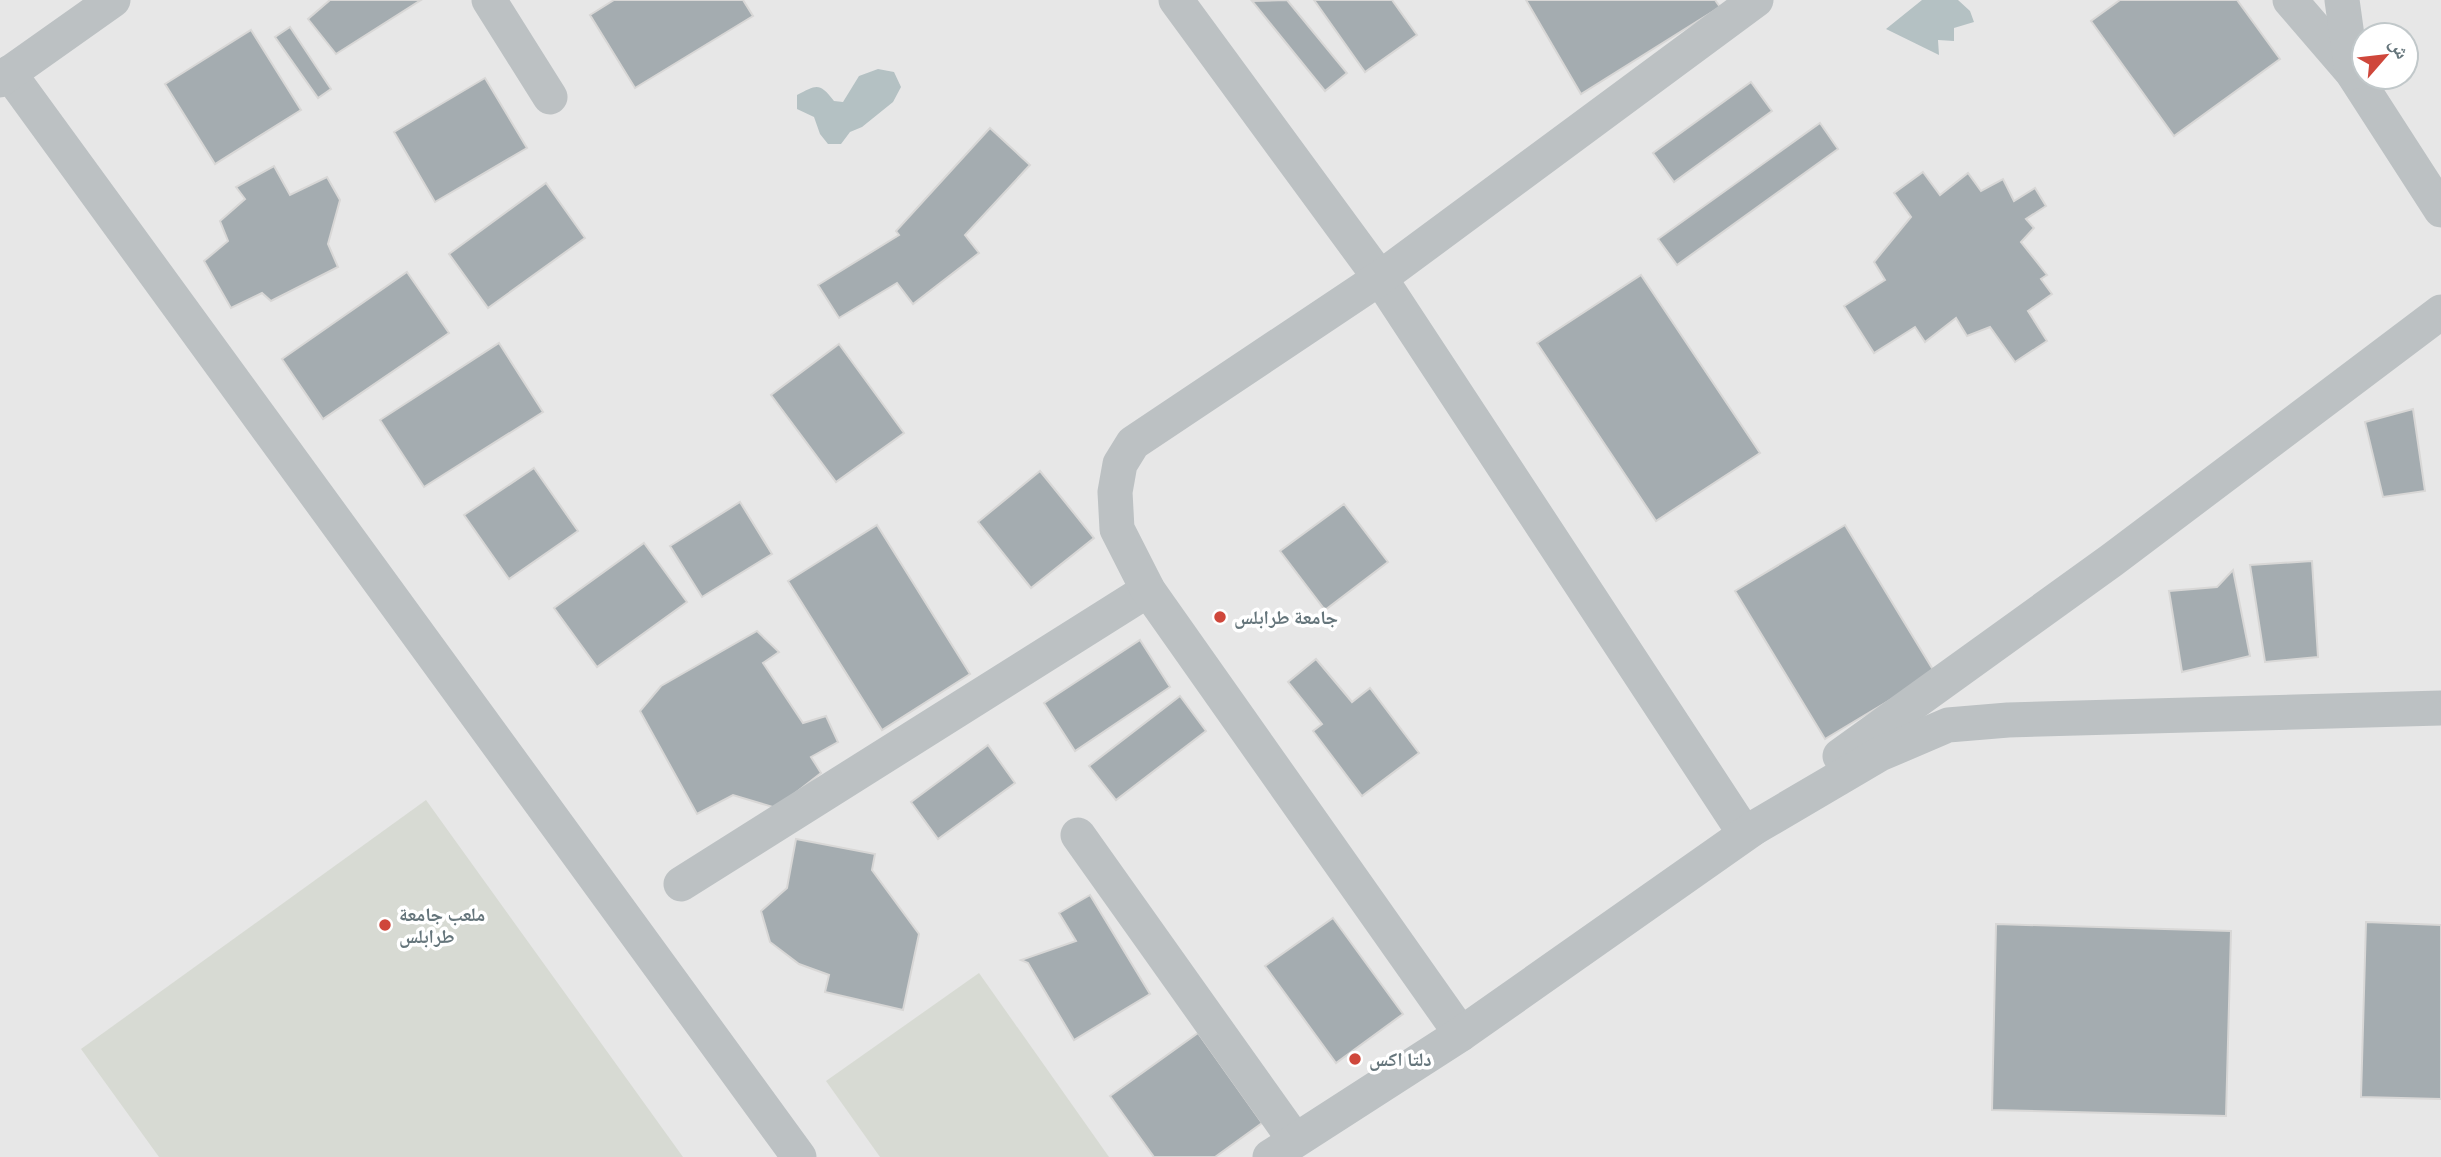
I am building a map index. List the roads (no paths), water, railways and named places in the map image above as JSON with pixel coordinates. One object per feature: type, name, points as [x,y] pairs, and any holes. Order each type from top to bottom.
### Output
[{"type":"street","points":[[113,0],[4,77],[799,1157]]},
{"type":"street","points":[[489,0],[550,97]]},
{"type":"street","points":[[1176,0],[1380,278],[1747,828]]},
{"type":"street","points":[[1461,1034],[1148,590],[1117,529],[1115,492],[1120,464],[1133,443],[1380,278],[1756,0]]},
{"type":"street","points":[[2290,0],[2350,70]]},
{"type":"street","points":[[2342,0],[2350,58]]},
{"type":"street","points":[[2364,91],[2441,211]]},
{"type":"street","points":[[1078,835],[1282,1148],[1461,1034],[1747,828],[2112,560],[2441,312]]},
{"type":"street","points":[[681,884],[1148,590]]},
{"type":"street","points":[[1747,828],[1880,754],[1948,726],[2008,720],[2441,708]]},
{"type":"place","name":"جامعة طرابلس","points":[[1220,617]]},
{"type":"place","name":"ملعب جامعة طرابلس","points":[[385,925]]},
{"type":"place","name":"دلتا اكس","points":[[1355,1059]]}]
